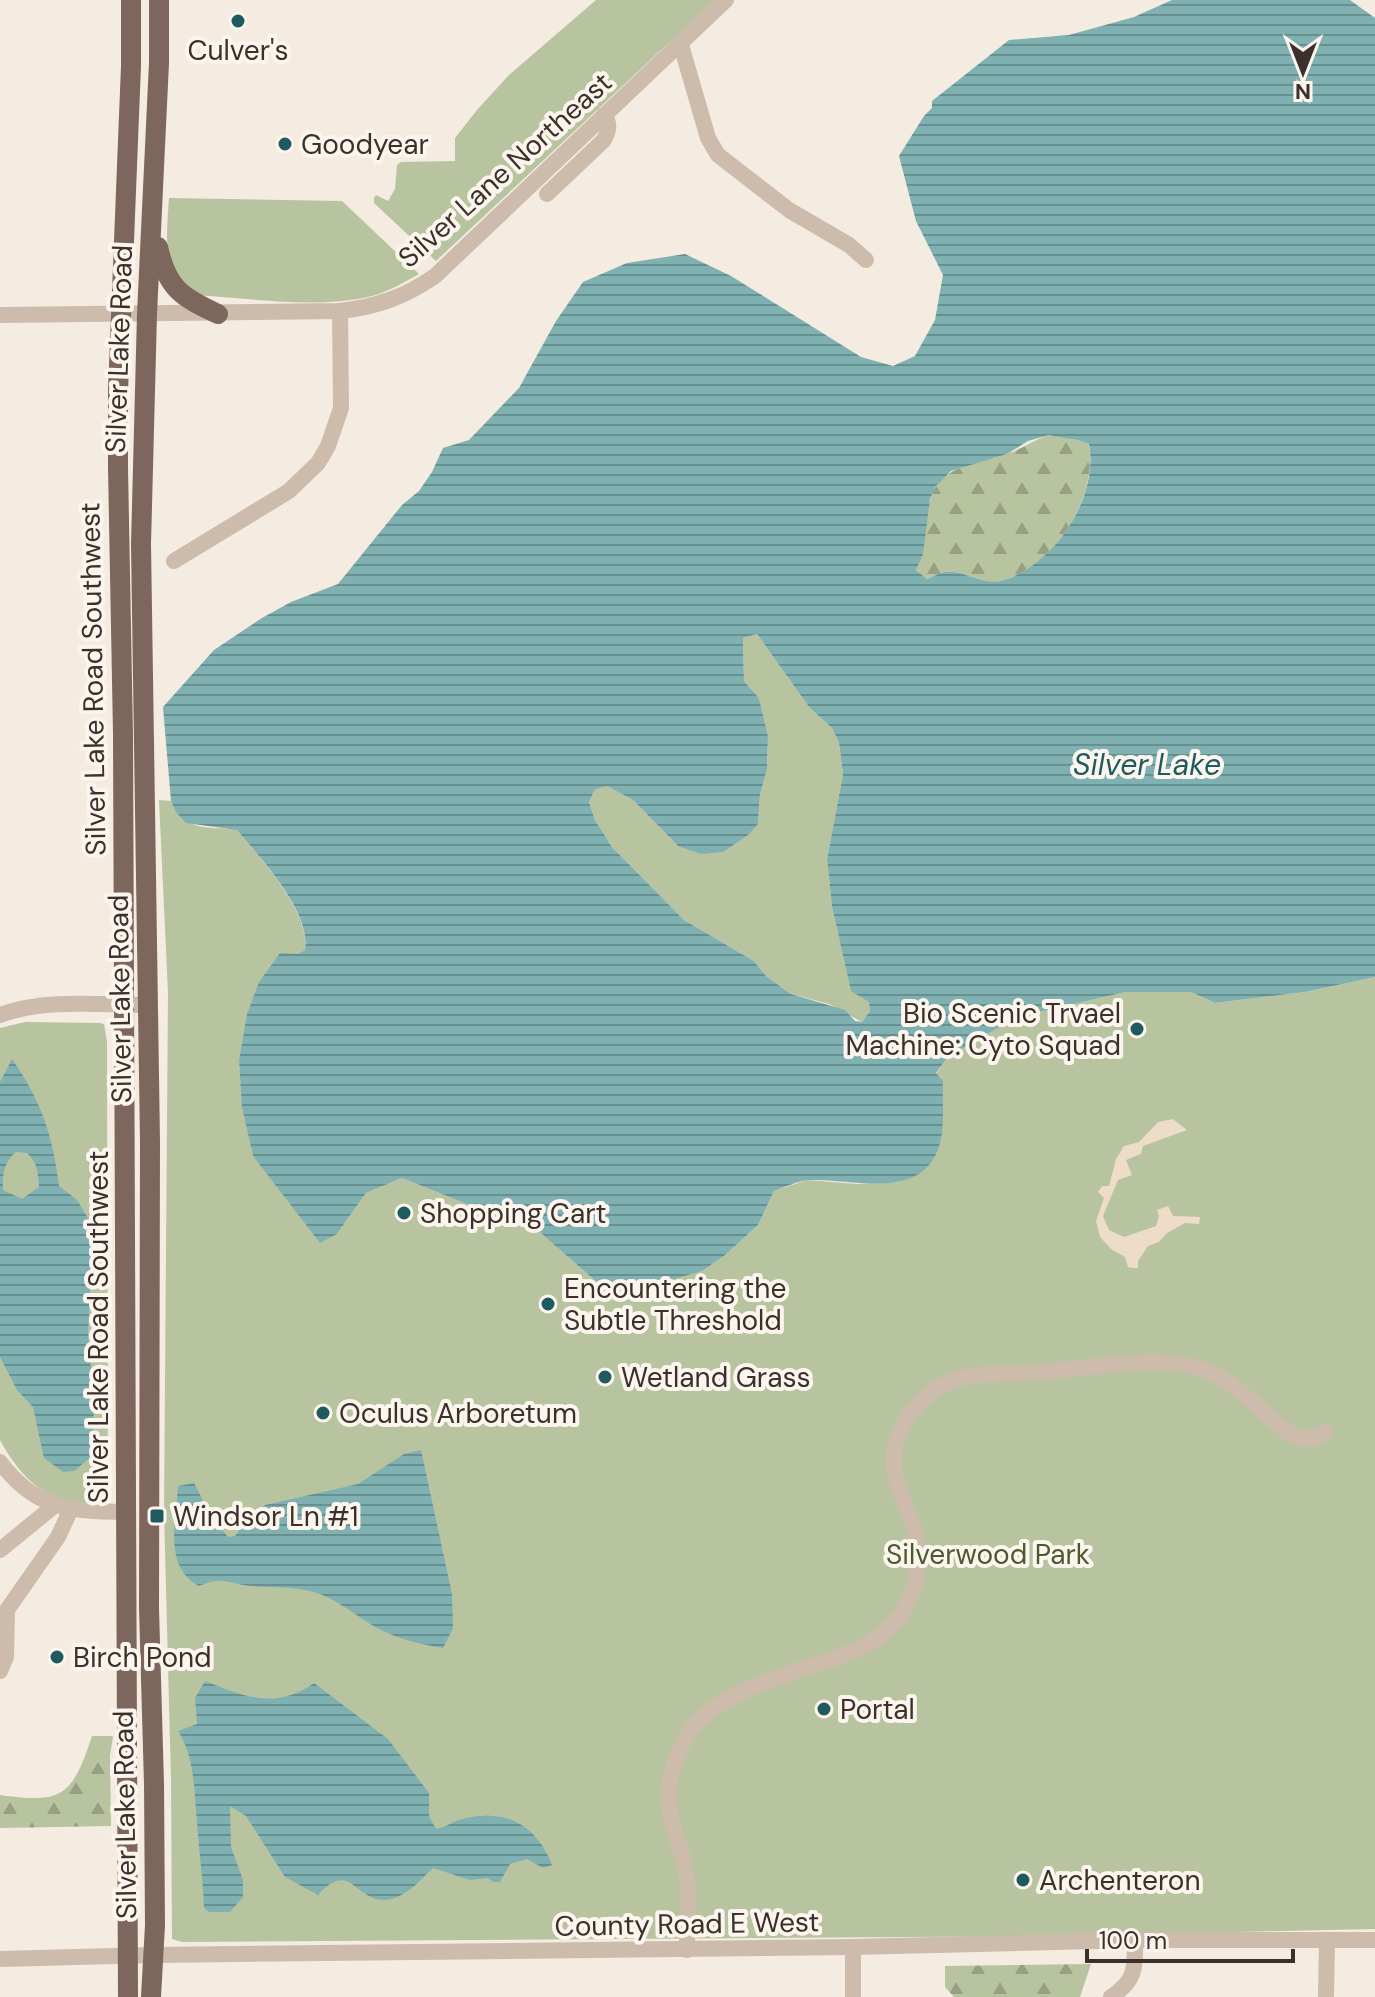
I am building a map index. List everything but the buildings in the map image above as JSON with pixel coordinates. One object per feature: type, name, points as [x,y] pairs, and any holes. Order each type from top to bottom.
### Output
[{"type":"main road","name":"Silver Lake Road Southwest","points":[[128,1997],[125,1005],[118,467],[131,0]]},
{"type":"main road","name":"Silver Lake Road","points":[[151,1997],[154,1784],[149,1608],[148,1005],[141,544],[159,0]]},
{"type":"main road","points":[[153,225],[168,280],[191,302],[218,314]]},
{"type":"street","name":"Silver Lane Northeast","points":[[0,315],[340,311],[368,307],[402,296],[435,276],[726,0]]},
{"type":"street","points":[[681,45],[708,138],[718,155],[789,210],[849,245],[866,260]]},
{"type":"street","points":[[547,194],[603,141],[608,132],[608,120],[604,115]]},
{"type":"street","points":[[174,561],[289,491],[318,463],[328,446],[341,408],[340,311]]},
{"type":"street","points":[[0,1015],[31,1007],[60,1005],[148,1005]]},
{"type":"street","points":[[687,1950],[686,1872],[670,1811],[669,1794],[677,1758],[699,1720],[726,1698],[865,1647],[902,1614],[915,1585],[919,1553],[913,1523],[895,1474],[895,1446],[909,1415],[933,1390],[947,1383],[979,1376],[1182,1364],[1219,1375],[1297,1438],[1312,1439],[1325,1432]]},
{"type":"street","points":[[0,1462],[22,1486],[54,1506],[126,1512]]},
{"type":"street","points":[[0,1550],[54,1506]]},
{"type":"street","points":[[0,1671],[6,1657],[7,1610],[58,1537],[71,1509]]},
{"type":"street","points":[[1111,1997],[1125,1986],[1135,1971],[1135,1940]]},
{"type":"street","name":"County Road E West","points":[[0,1959],[687,1950],[1135,1940],[1375,1940]]},
{"type":"street","points":[[1326,1997],[1327,1941]]},
{"type":"street","points":[[853,1947],[853,1997]]},
{"type":"green space","points":[[596,0],[718,0],[436,261],[374,203],[374,198],[376,195],[388,201],[395,189],[397,165],[401,162],[455,161],[455,138],[477,110],[509,75]]},
{"type":"green space","points":[[169,198],[342,201],[419,274],[381,293],[347,300],[281,302],[194,295],[175,277],[171,265],[167,239]]},
{"type":"green space","points":[[1049,435],[1089,444],[1087,485],[1080,506],[1056,544],[1023,572],[997,582],[950,571],[927,579],[916,570],[931,497],[944,477],[964,466],[1009,453]]},
{"type":"green space","points":[[757,634],[809,707],[832,728],[839,743],[843,774],[827,859],[832,907],[851,990],[869,1001],[870,1011],[862,1022],[829,1004],[791,994],[766,976],[754,961],[684,920],[612,847],[595,820],[589,802],[595,788],[606,785],[633,800],[678,846],[758,824],[760,795],[767,769],[768,736],[759,698],[744,681],[743,638]]},
{"type":"green space","name":"Silverwood Park","points":[[159,800],[171,801],[190,823],[236,829],[270,870],[300,919],[305,950],[297,954],[239,1062],[243,1107],[253,1156],[337,1234],[366,1193],[402,1178],[489,1213],[511,1207],[600,1285],[702,1271],[758,1225],[774,1191],[807,1180],[857,1184],[899,1182],[936,1074],[948,1057],[1017,1017],[1126,992],[1191,992],[1215,1003],[1305,992],[1375,977],[1375,1929],[1039,1936],[182,1942],[172,1939],[164,1511],[168,993]]},
{"type":"green space","points":[[25,1022],[104,1024],[107,1042],[108,1503],[72,1502],[43,1491],[20,1470],[0,1440],[0,1028]]},
{"type":"green space","points":[[92,1736],[113,1736],[110,1756],[111,1826],[0,1828],[0,1795],[38,1798],[62,1791],[78,1772]]},
{"type":"green space","points":[[1091,1964],[1080,1997],[954,1997],[945,1987],[945,1966]]},
{"type":"shaded area","points":[[1173,1119],[1187,1130],[1143,1146],[1141,1154],[1126,1160],[1132,1175],[1118,1180],[1103,1216],[1109,1230],[1124,1237],[1156,1226],[1157,1210],[1168,1206],[1173,1216],[1200,1217],[1199,1224],[1185,1223],[1167,1233],[1159,1242],[1148,1246],[1138,1261],[1138,1268],[1128,1267],[1125,1257],[1111,1249],[1100,1237],[1096,1221],[1104,1198],[1098,1192],[1102,1186],[1109,1186],[1116,1159],[1124,1146],[1139,1142],[1158,1122]]},
{"type":"water","name":"Silver Lake","points":[[1172,0],[1350,0],[1375,18],[1375,977],[1305,992],[1215,1003],[1191,992],[1126,992],[1017,1017],[948,1057],[936,1073],[943,1081],[942,1136],[932,1162],[919,1174],[903,1181],[885,1183],[809,1180],[774,1191],[758,1225],[724,1256],[702,1271],[674,1279],[600,1285],[511,1207],[489,1213],[402,1178],[366,1193],[337,1234],[320,1243],[253,1156],[242,1107],[239,1061],[247,1014],[259,982],[280,953],[297,954],[305,950],[305,935],[282,886],[237,830],[186,823],[176,812],[171,801],[163,707],[214,650],[291,602],[338,584],[402,505],[419,491],[443,448],[469,440],[519,388],[556,321],[583,282],[627,263],[685,254],[731,276],[861,357],[893,366],[915,356],[935,320],[943,275],[916,221],[899,156],[932,108],[932,101],[1009,40],[1069,35],[1134,17]],"holes":[[[1049,435],[1089,444],[1087,485],[1080,506],[1056,544],[1023,572],[997,582],[950,571],[927,579],[916,570],[923,554],[930,499],[936,486],[951,471],[1007,454],[1028,441]],[[757,634],[809,707],[832,728],[839,743],[843,774],[827,859],[832,907],[851,991],[869,1002],[870,1011],[862,1022],[855,1021],[845,1010],[791,994],[766,976],[754,961],[684,920],[612,847],[595,820],[589,802],[595,789],[607,786],[633,800],[678,846],[701,854],[723,852],[748,835],[758,824],[760,795],[767,769],[768,736],[759,698],[744,681],[743,638]]]},
{"type":"water","points":[[12,1059],[31,1089],[44,1119],[59,1186],[77,1200],[91,1223],[88,1334],[94,1402],[92,1456],[74,1471],[63,1472],[44,1458],[33,1407],[17,1390],[0,1357],[0,1082]],"holes":[[[16,1152],[27,1153],[35,1164],[39,1187],[22,1199],[3,1190],[3,1179],[6,1164],[12,1156]]]},
{"type":"water","points":[[421,1450],[452,1594],[453,1628],[443,1648],[385,1632],[335,1601],[314,1592],[220,1581],[199,1586],[180,1567],[174,1542],[178,1486],[194,1483],[211,1516],[228,1537],[235,1536],[247,1518],[265,1505],[358,1484],[404,1454]]},
{"type":"water","points":[[205,1681],[260,1698],[287,1696],[314,1683],[388,1739],[429,1793],[429,1816],[436,1829],[466,1818],[495,1816],[508,1819],[538,1840],[552,1865],[543,1868],[527,1859],[510,1864],[500,1882],[488,1878],[470,1880],[433,1868],[406,1893],[385,1900],[366,1894],[345,1881],[329,1885],[318,1895],[285,1877],[246,1816],[230,1806],[231,1847],[243,1880],[243,1897],[230,1912],[209,1912],[204,1908],[193,1774],[188,1752],[178,1731],[197,1724],[195,1698]]},
{"type":"place","name":"Culver's","points":[[238,21]]},
{"type":"place","name":"Goodyear","points":[[285,144]]},
{"type":"place","name":"Bio Scenic Trvael Machine: Cyto Squad","points":[[1137,1029]]},
{"type":"place","name":"Shopping Cart","points":[[404,1213]]},
{"type":"place","name":"Encountering the Subtle Threshold","points":[[548,1304]]},
{"type":"place","name":"Wetland Grass","points":[[605,1377]]},
{"type":"place","name":"Oculus Arboretum","points":[[323,1413]]},
{"type":"place","name":"Windsor Ln #1","points":[[157,1516]]},
{"type":"place","name":"Birch Pond","points":[[57,1657]]},
{"type":"place","name":"Portal","points":[[824,1709]]},
{"type":"place","name":"Archenteron","points":[[1023,1880]]}]
